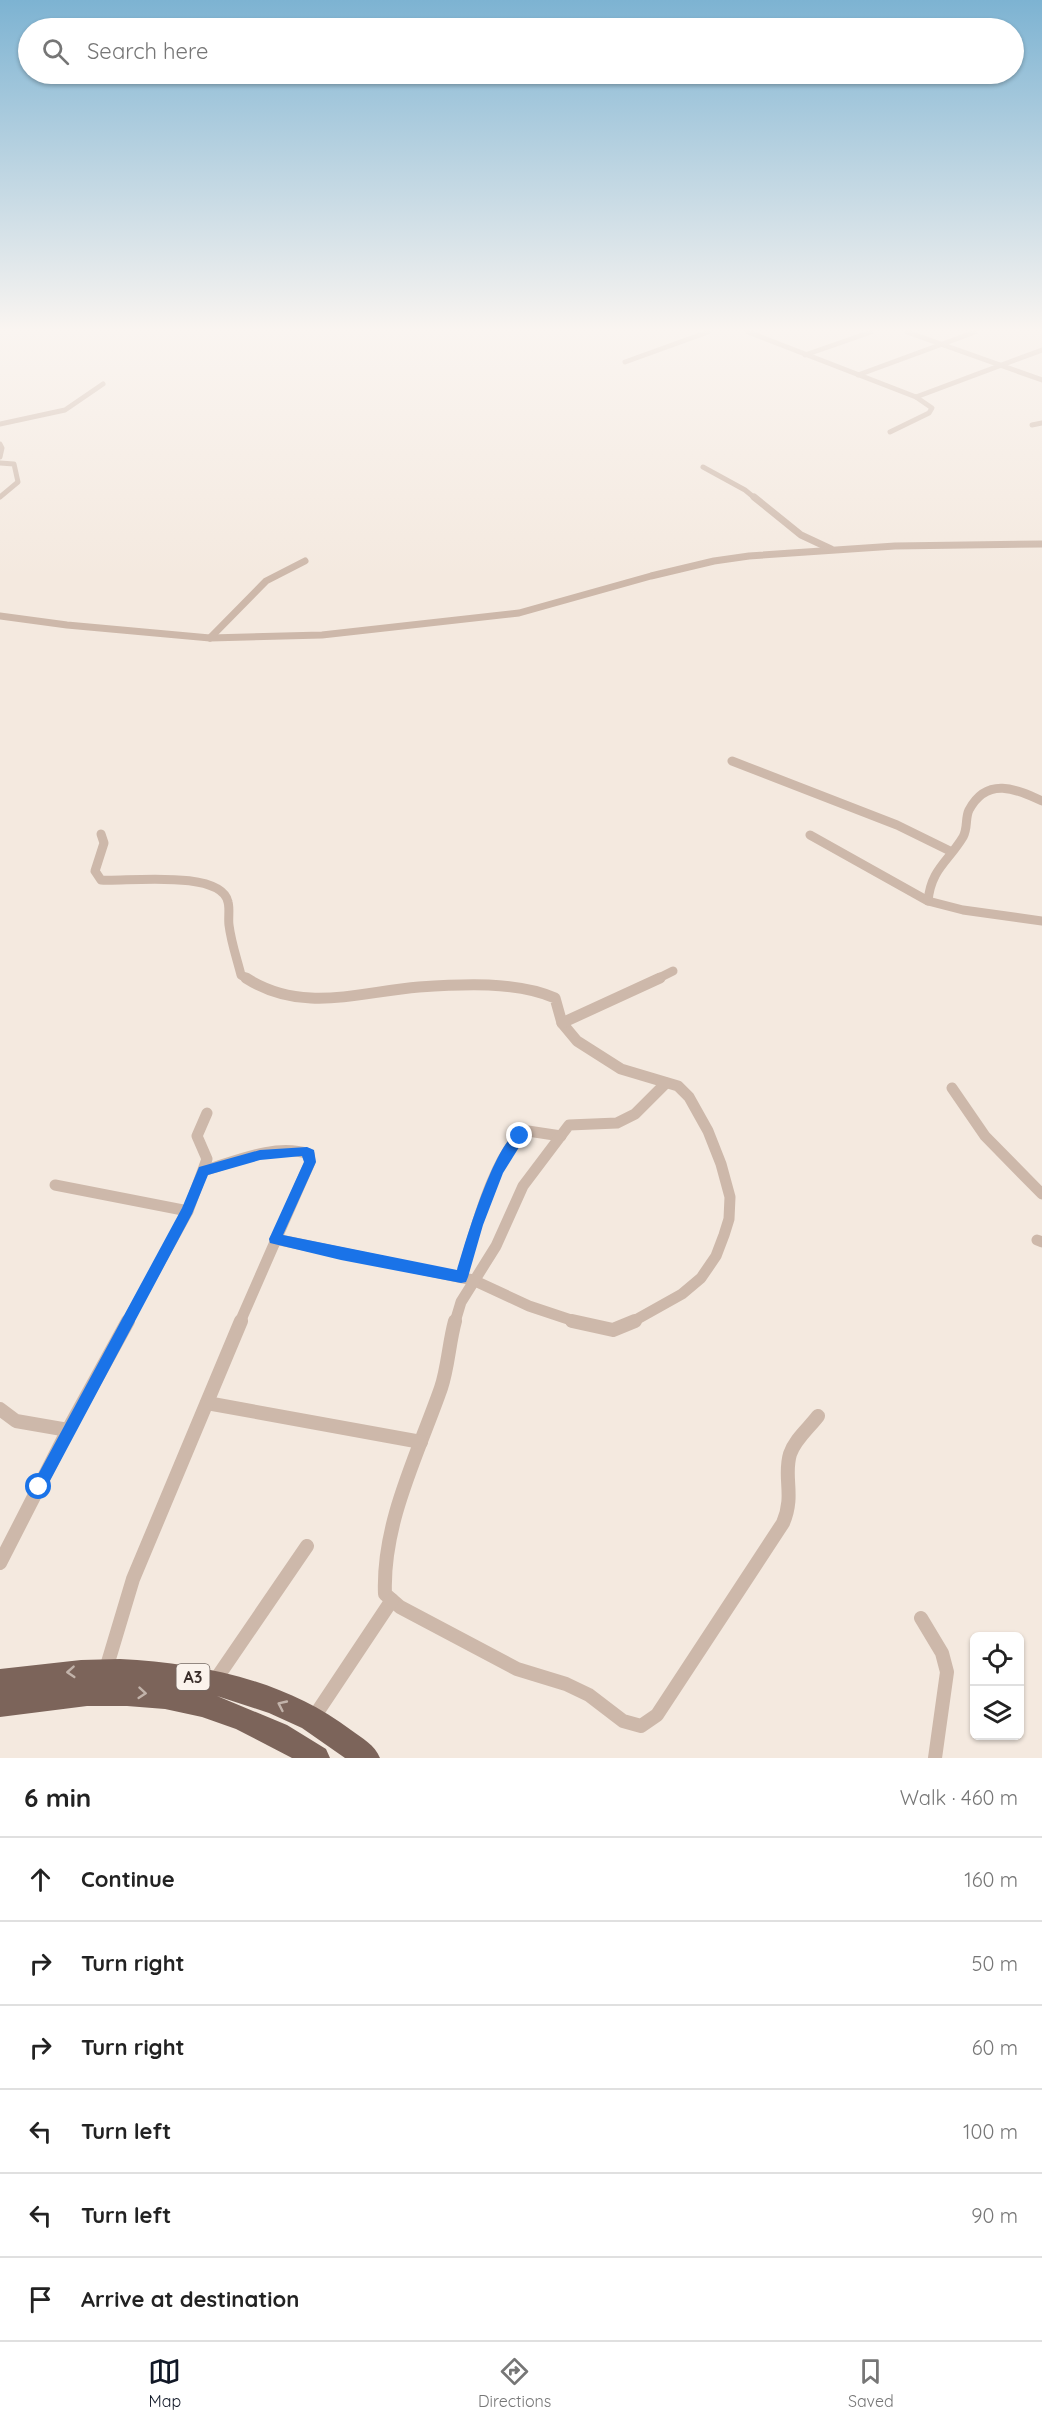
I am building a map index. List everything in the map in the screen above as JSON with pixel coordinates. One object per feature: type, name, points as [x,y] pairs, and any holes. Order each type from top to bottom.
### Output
[{"type":"main road","name":"A3","points":[[0,1682],[41,1674],[106,1669],[165,1673],[213,1682],[270,1700],[312,1719],[366,1758]]},
{"type":"main road","name":"A3","points":[[0,1704],[87,1693],[138,1692],[181,1698],[222,1709],[262,1726],[317,1758]]},
{"type":"street","points":[[0,424],[46,414]]},
{"type":"street","points":[[890,432],[927,414]]},
{"type":"street","points":[[1032,425],[1042,423]]},
{"type":"street","points":[[0,444],[2,448],[0,457]]},
{"type":"street","points":[[0,463],[14,464],[18,482],[0,497]]},
{"type":"street","points":[[703,467],[745,490],[801,535],[833,550]]},
{"type":"street","points":[[0,616],[67,625],[210,638],[322,635],[519,613],[651,576],[714,561],[749,556],[895,546],[1042,544]]},
{"type":"street","points":[[210,638],[266,581],[306,561]]},
{"type":"street","points":[[732,761],[768,777],[890,822],[950,851]]},
{"type":"street","points":[[928,901],[932,876],[967,830],[969,808],[998,787],[1042,801]]},
{"type":"street","points":[[101,834],[104,843],[95,871],[101,880],[130,882],[181,877],[222,893],[228,902],[228,916],[241,975],[263,989],[316,1000],[419,987],[515,986],[537,990],[555,998],[562,1023],[577,1041],[621,1069],[678,1086],[689,1097],[708,1131],[721,1164],[730,1197],[729,1219],[724,1235],[716,1256],[700,1278],[682,1294],[613,1330],[588,1326],[529,1306],[467,1278],[275,1239]]},
{"type":"street","points":[[810,835],[928,901],[963,910],[1042,921]]},
{"type":"street","points":[[562,1023],[639,989],[673,971]]},
{"type":"street","points":[[467,1278],[496,1246],[523,1186],[569,1125],[617,1123],[635,1114],[666,1083]]},
{"type":"street","points":[[952,1088],[986,1136],[1042,1194]]},
{"type":"street","points":[[0,1563],[68,1430],[188,1210],[207,1159],[196,1136],[207,1113]]},
{"type":"street","points":[[561,1136],[525,1131],[509,1149],[497,1172],[476,1225],[467,1278],[448,1345],[442,1384],[395,1516],[384,1568],[385,1594],[400,1607],[508,1665],[566,1684],[590,1695],[623,1721],[641,1725],[657,1715],[783,1523],[791,1507],[789,1458],[791,1450],[818,1416]]},
{"type":"street","points":[[106,1669],[133,1579],[275,1239],[310,1162],[309,1154],[303,1150],[290,1150],[260,1155],[203,1171]]},
{"type":"street","points":[[56,1185],[188,1210]]},
{"type":"street","points":[[207,1403],[421,1443]]},
{"type":"street","points":[[0,1409],[16,1420],[68,1430]]},
{"type":"street","points":[[213,1682],[307,1546]]},
{"type":"street","points":[[312,1719],[392,1600]]},
{"type":"street","points":[[921,1618],[942,1653],[947,1672],[935,1758]]},
{"type":"route","points":[[39,1487],[188,1210],[203,1171],[260,1155],[303,1150],[309,1154],[310,1162],[275,1239],[461,1277],[476,1225],[497,1172],[509,1149],[520,1136]]}]
